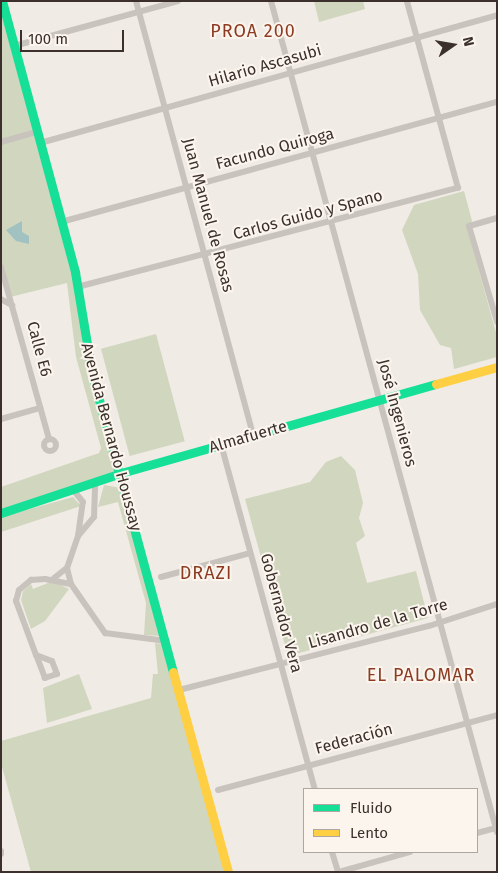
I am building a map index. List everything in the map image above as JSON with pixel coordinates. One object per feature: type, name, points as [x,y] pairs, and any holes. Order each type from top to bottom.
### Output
[{"type":"main road","name":"Avenida Bernardo Houssay","points":[[2,1],[77,287],[86,348],[228,872]]},
{"type":"main road","name":"Almafuerte","points":[[1,513],[75,492],[121,473],[497,367]]},
{"type":"street","name":"Juan Manuel de Rosas","points":[[136,1],[253,435]]},
{"type":"street","points":[[14,46],[178,1]]},
{"type":"street","name":"José Ingenieros","points":[[271,1],[467,723],[495,819],[496,830]]},
{"type":"street","points":[[407,1],[439,118]]},
{"type":"street","name":"Hilario Ascasubi","points":[[40,143],[497,15]]},
{"type":"street","name":"Facundo Quiroga","points":[[61,222],[497,102]]},
{"type":"street","name":"Carlos Guido y Spano","points":[[77,287],[205,257],[458,188],[439,118]]},
{"type":"street","points":[[1,142],[37,132]]},
{"type":"street","points":[[497,218],[469,226],[497,322]]},
{"type":"street","points":[[1,285],[2,270]]},
{"type":"street","name":"Calle E6","points":[[2,270],[49,439]]},
{"type":"street","points":[[1,299],[12,305]]},
{"type":"street","points":[[1,419],[40,408]]},
{"type":"street","name":"Gobernador Vera","points":[[220,444],[315,788]]},
{"type":"street","points":[[78,536],[94,517],[92,505],[95,485]]},
{"type":"street","points":[[75,492],[83,502],[92,505]]},
{"type":"street","points":[[83,502],[78,536],[67,568],[71,584],[105,633],[166,641]]},
{"type":"street","points":[[161,577],[250,553]]},
{"type":"street","points":[[36,654],[16,597],[23,584],[54,578],[67,568]]},
{"type":"street","points":[[54,578],[71,584]]},
{"type":"street","name":"Lisandro de la Torre","points":[[179,690],[281,666],[497,604]]},
{"type":"street","name":"Federación","points":[[218,790],[497,715]]},
{"type":"street","points":[[478,833],[496,830]]},
{"type":"street","points":[[332,853],[338,872],[406,853]]},
{"type":"green space","points":[[1,1],[75,272],[79,312],[121,473],[1,513],[1,487],[99,453],[101,448],[76,357],[67,283],[10,297],[1,267]]},
{"type":"green space","points":[[314,1],[363,1],[365,9],[319,22]]},
{"type":"green space","points":[[464,191],[472,221],[467,228],[497,336],[497,357],[454,369],[451,348],[440,345],[420,310],[418,274],[402,230],[414,205]]},
{"type":"green space","points":[[156,334],[185,441],[130,456],[101,349]]},
{"type":"green space","points":[[341,456],[355,470],[363,503],[359,518],[365,536],[356,543],[367,583],[416,571],[428,618],[288,656],[245,499],[310,482],[326,462]]},
{"type":"green space","points":[[104,485],[121,488],[161,636],[144,635],[146,603],[118,502],[98,507]]},
{"type":"green space","points":[[73,497],[81,506],[1,532],[1,517]]},
{"type":"green space","points":[[53,581],[69,589],[45,621],[31,629],[21,600],[23,591],[31,584],[33,589]]},
{"type":"green space","points":[[155,643],[163,644],[228,872],[31,872],[1,763],[1,741],[151,698],[153,674],[158,674]]},
{"type":"green space","points":[[79,674],[92,709],[47,723],[43,688]]},
{"type":"water","points":[[22,221],[22,232],[29,236],[29,244],[16,241],[6,230]]},
{"type":"traffic: fast","points":[[2,1],[75,272],[92,374],[173,672]]},
{"type":"traffic: fast","points":[[1,513],[121,473],[436,384]]},
{"type":"traffic: slow","points":[[436,384],[497,367]]},
{"type":"traffic: slow","points":[[173,672],[228,872]]},
{"type":"district","name":"PROA 200","points":[[253,31]]},
{"type":"district","name":"DRAZI","points":[[206,573]]},
{"type":"district","name":"EL PALOMAR","points":[[421,675]]}]
